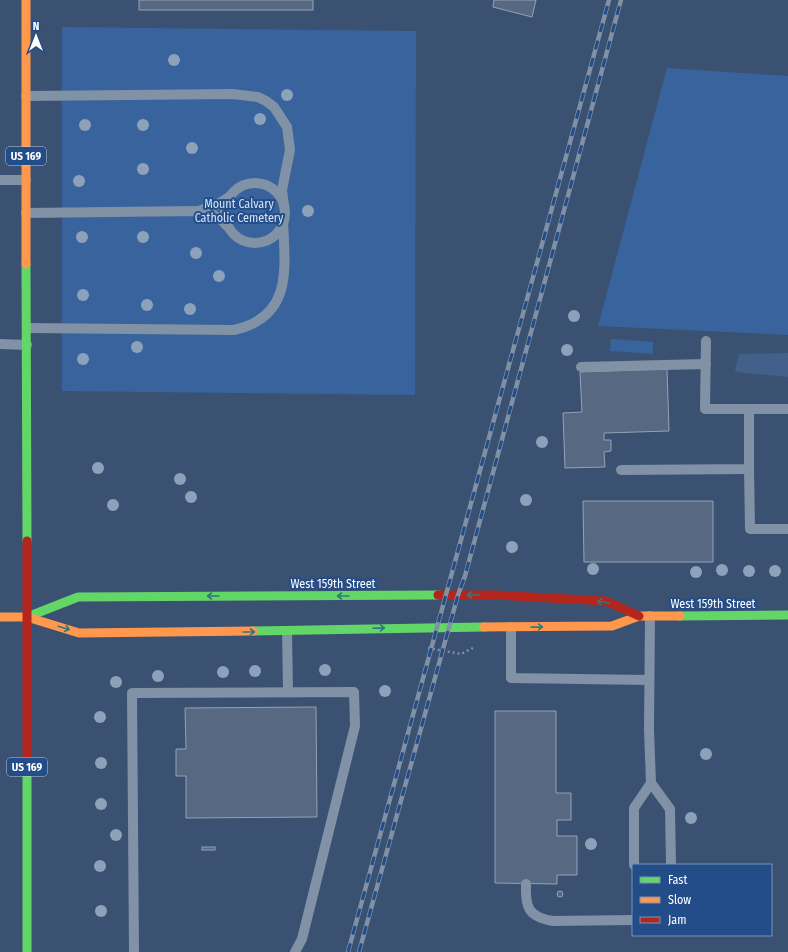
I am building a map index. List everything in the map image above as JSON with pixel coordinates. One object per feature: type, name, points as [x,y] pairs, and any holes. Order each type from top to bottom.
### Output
[{"type":"main road","name":"US 169","points":[[26,0],[27,952]]},
{"type":"main road","name":"West 159th Street","points":[[27,617],[78,597],[447,595],[495,595],[606,601],[639,616]]},
{"type":"main road","name":"West 159th Street","points":[[0,617],[27,617],[79,633],[288,631],[399,627],[612,626],[639,616],[788,615]]},
{"type":"lane","points":[[26,96],[232,94],[258,97],[274,107],[287,127],[290,150],[282,190],[284,206],[284,282],[277,301],[264,318],[234,330],[27,328]]},
{"type":"lane","points":[[264,185],[274,184],[280,181],[285,174]]},
{"type":"lane","points":[[0,180],[26,180]]},
{"type":"lane","points":[[197,211],[217,205],[243,186],[253,183],[264,185],[273,189],[280,197],[284,206]]},
{"type":"lane","points":[[227,226],[225,207],[231,195]]},
{"type":"lane","points":[[26,213],[197,211],[220,217],[232,233],[248,243],[273,241],[284,247]]},
{"type":"lane","points":[[265,241],[276,235],[283,221]]},
{"type":"lane","points":[[706,341],[705,409],[788,409]]},
{"type":"lane","points":[[0,344],[27,345]]},
{"type":"lane","points":[[581,367],[706,364]]},
{"type":"lane","points":[[748,409],[750,529],[788,529]]},
{"type":"lane","points":[[621,470],[749,469]]},
{"type":"lane","points":[[634,864],[634,808],[650,783],[650,616]]},
{"type":"lane","points":[[511,627],[511,678],[649,680]]},
{"type":"lane","points":[[288,631],[288,692]]},
{"type":"lane","points":[[134,952],[132,693],[354,692],[355,726],[302,939],[295,952]]},
{"type":"lane","points":[[650,783],[670,809],[671,864]]},
{"type":"lane","points":[[526,884],[526,904],[532,912],[542,919],[553,921],[632,920]]},
{"type":"green space","name":"Mount Calvary Catholic Cemetery","points":[[62,27],[416,31],[415,395],[62,391]]},
{"type":"green space","points":[[667,68],[788,76],[788,335],[598,326]]},
{"type":"green space","points":[[611,339],[653,342],[653,354],[610,351]]},
{"type":"shaded area","points":[[788,353],[788,377],[737,372],[735,370],[739,354]]},
{"type":"building","points":[[139,0],[313,0],[313,10],[139,10]]},
{"type":"building","points":[[494,0],[536,0],[532,17],[493,7]]},
{"type":"building","points":[[667,369],[669,431],[604,433],[604,440],[611,440],[611,451],[604,452],[605,467],[565,468],[563,413],[582,412],[580,372]]},
{"type":"building","points":[[583,501],[713,501],[713,562],[584,562]]},
{"type":"building","points":[[316,707],[317,817],[186,818],[186,776],[176,776],[176,749],[186,749],[185,708]]},
{"type":"building","points":[[495,711],[556,711],[556,793],[571,793],[571,820],[557,820],[557,836],[577,836],[577,875],[557,875],[557,884],[495,883]]},
{"type":"building","points":[[202,847],[215,847],[215,850],[202,850]]},
{"type":"building","points":[[560,891],[563,894],[560,897],[557,894]]},
{"type":"railway","points":[[348,952],[609,0]]},
{"type":"railway","points":[[359,952],[458,595],[465,576],[621,0]]},
{"type":"traffic: fast","points":[[26,264],[27,541]]},
{"type":"traffic: fast","points":[[27,617],[78,597],[438,595]]},
{"type":"traffic: fast","points":[[680,616],[788,615]]},
{"type":"traffic: fast","points":[[253,631],[484,627]]},
{"type":"traffic: fast","points":[[27,763],[27,952]]},
{"type":"traffic: slow","points":[[26,0],[26,264]]},
{"type":"traffic: slow","points":[[484,627],[612,626],[639,616],[680,616]]},
{"type":"traffic: slow","points":[[0,617],[27,617],[79,633],[253,631]]},
{"type":"traffic: jam","points":[[27,541],[27,763]]},
{"type":"traffic: jam","points":[[438,595],[495,595],[606,601],[639,616]]}]
